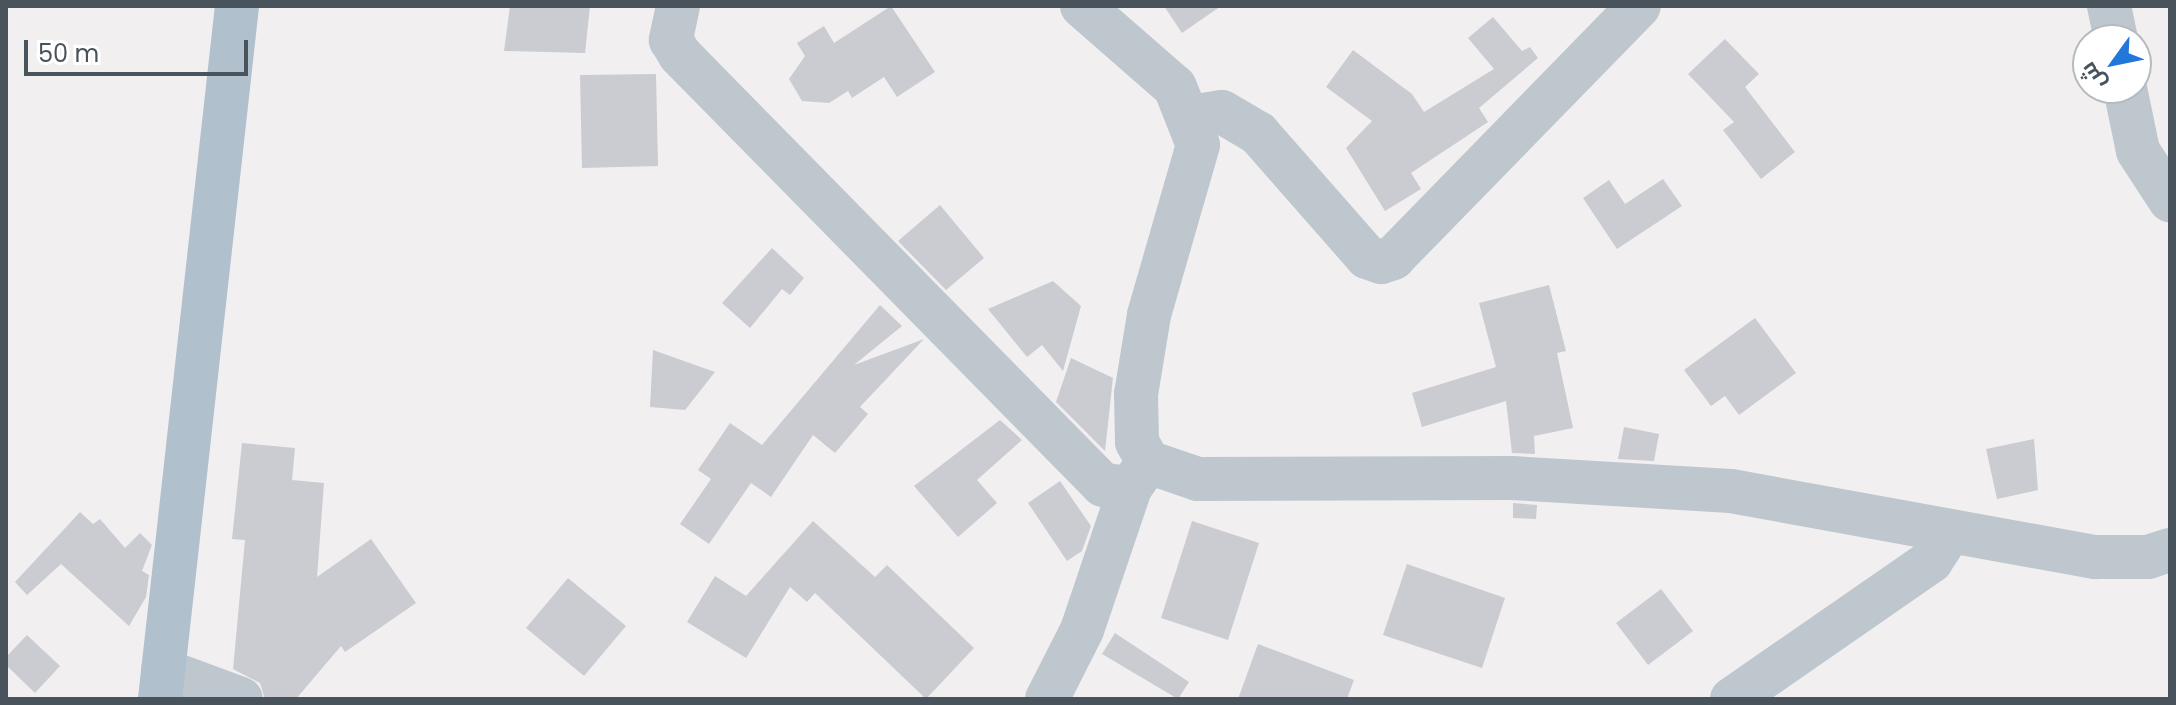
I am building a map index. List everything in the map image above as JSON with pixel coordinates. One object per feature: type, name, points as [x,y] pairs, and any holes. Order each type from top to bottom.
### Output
[{"type":"main road","points":[[161,684],[237,6]]},
{"type":"street","points":[[678,6],[671,40],[680,55],[1103,485],[1139,475],[1198,479],[1512,478],[1731,491],[2095,557],[2148,557],[2170,550]]},
{"type":"street","points":[[1047,699],[1082,630],[1139,475],[1136,394],[1149,315],[1198,145],[1190,117],[1175,87],[1082,6]]},
{"type":"street","points":[[1190,117],[1222,112],[1258,133],[1367,257],[1381,262],[1393,258],[1639,6]]},
{"type":"street","points":[[2128,104],[2138,151],[2170,200]]},
{"type":"street","points":[[1732,699],[1931,561],[1950,532]]},
{"type":"street","points":[[161,684],[241,699]]},
{"type":"building","points":[[510,6],[590,6],[585,53],[504,51]]},
{"type":"building","points":[[891,6],[935,72],[897,97],[884,77],[852,98],[848,91],[829,103],[802,101],[789,79],[805,56],[797,43],[824,26],[834,43]]},
{"type":"building","points":[[1164,6],[1221,6],[1182,33]]},
{"type":"building","points":[[1493,17],[1522,51],[1530,47],[1538,58],[1479,108],[1488,122],[1411,173],[1421,189],[1385,211],[1346,148],[1372,121],[1326,87],[1353,50],[1412,94],[1424,112],[1494,69],[1468,38]]},
{"type":"building","points":[[1725,39],[1759,74],[1745,87],[1795,152],[1761,179],[1723,130],[1734,122],[1688,74]]},
{"type":"building","points":[[656,74],[658,166],[582,168],[580,75]]},
{"type":"building","points":[[1663,179],[1682,206],[1617,249],[1583,198],[1609,180],[1625,204]]},
{"type":"building","points":[[940,205],[984,258],[946,290],[898,241]]},
{"type":"building","points":[[772,248],[804,278],[790,295],[782,289],[750,328],[722,303]]},
{"type":"building","points":[[1053,281],[1081,306],[1063,371],[1042,345],[1027,357],[988,309]]},
{"type":"building","points":[[1549,285],[1566,351],[1557,353],[1573,428],[1534,436],[1535,454],[1512,453],[1506,401],[1422,427],[1412,393],[1496,367],[1479,303]]},
{"type":"building","points":[[880,305],[902,326],[854,365],[924,339],[860,407],[868,414],[835,453],[813,435],[771,497],[751,483],[709,544],[680,524],[711,479],[698,470],[730,423],[762,445]]},
{"type":"building","points":[[1755,318],[1796,373],[1739,415],[1725,396],[1711,406],[1684,370]]},
{"type":"building","points":[[653,350],[715,372],[685,410],[650,407]]},
{"type":"building","points":[[1071,358],[1113,378],[1105,451],[1056,402]]},
{"type":"building","points":[[1000,420],[1022,440],[977,480],[997,503],[958,537],[914,486]]},
{"type":"building","points":[[1624,427],[1659,434],[1654,461],[1618,459]]},
{"type":"building","points":[[2034,439],[2038,490],[1997,499],[1986,449]]},
{"type":"building","points":[[242,443],[295,448],[292,480],[324,483],[317,577],[371,539],[416,603],[345,652],[341,646],[296,699],[265,699],[260,683],[233,669],[245,540],[232,539]]},
{"type":"building","points":[[1060,481],[1091,526],[1082,551],[1067,561],[1028,503]]},
{"type":"building","points":[[1513,503],[1537,505],[1536,519],[1513,518]]},
{"type":"building","points":[[80,512],[93,524],[100,519],[125,548],[140,533],[152,545],[142,571],[149,575],[146,597],[129,626],[61,564],[27,595],[15,582]]},
{"type":"building","points":[[813,521],[875,577],[887,565],[974,648],[926,699],[815,593],[807,602],[790,587],[746,658],[687,622],[715,576],[746,596]]},
{"type":"building","points":[[1192,521],[1259,543],[1228,640],[1161,618]]},
{"type":"building","points":[[1407,564],[1505,598],[1482,668],[1383,635]]},
{"type":"building","points":[[568,578],[626,626],[584,676],[526,628]]},
{"type":"building","points":[[1661,589],[1693,631],[1648,665],[1616,623]]},
{"type":"building","points":[[1115,633],[1189,682],[1178,699],[1102,654]]},
{"type":"building","points":[[27,635],[60,666],[35,693],[6,665],[6,657]]},
{"type":"building","points":[[1258,644],[1354,680],[1347,699],[1238,699]]}]
